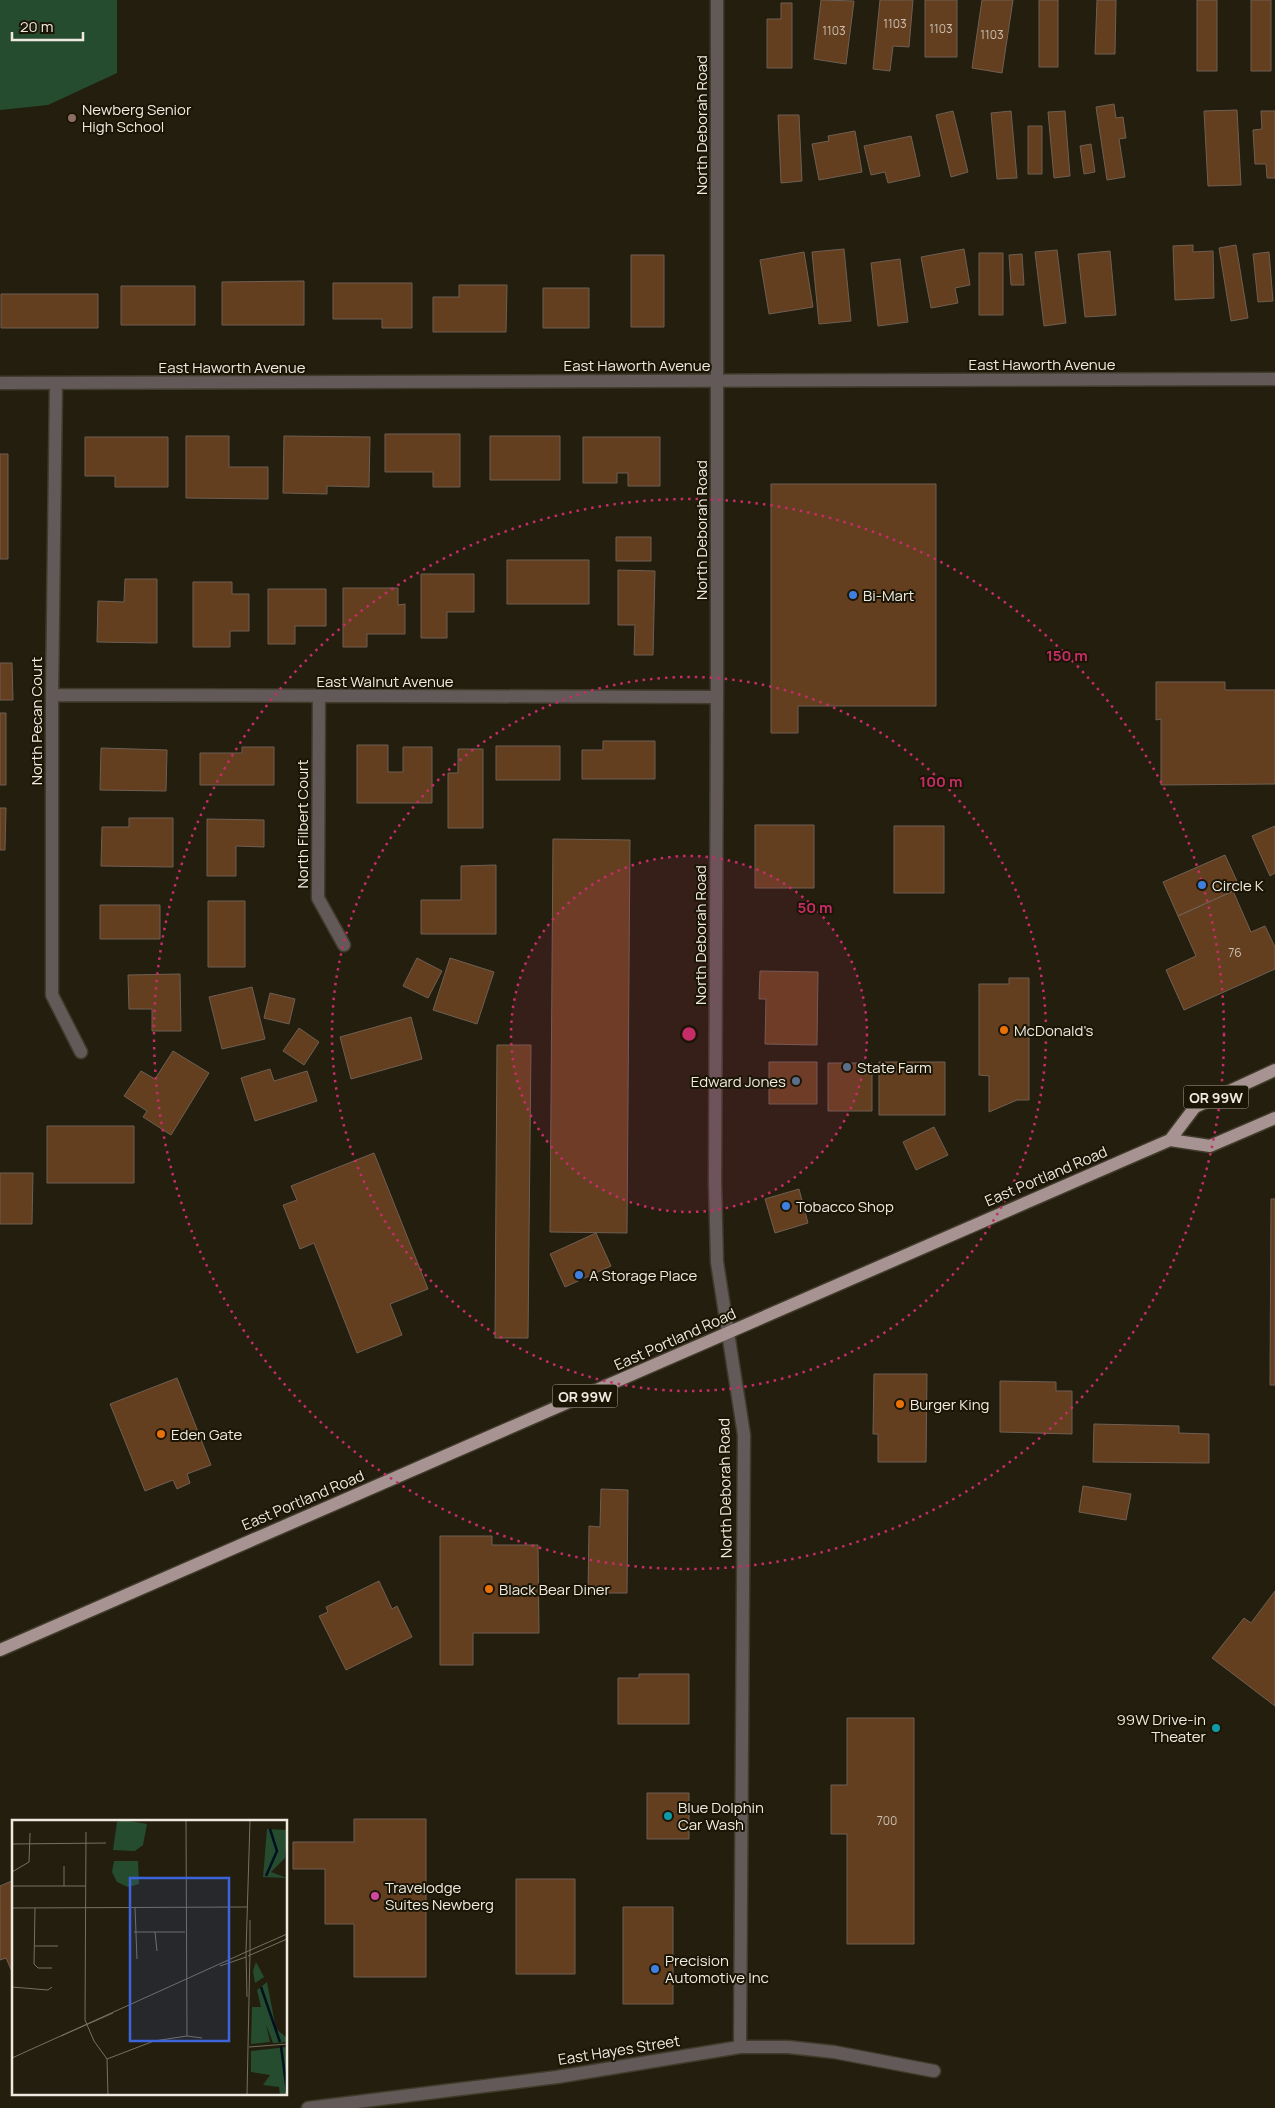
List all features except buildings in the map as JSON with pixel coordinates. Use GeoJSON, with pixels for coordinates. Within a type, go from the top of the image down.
{"type":"FeatureCollection","features":[{"type":"Feature","properties":{"kind":"main road","name":"East Portland Road"},"geometry":{"type":"LineString","coordinates":[[0,1650],[1170,1140],[1195,1107],[1275,1070]]}},
{"type":"Feature","properties":{"kind":"main road","name":"OR 99W"},"geometry":{"type":"LineString","coordinates":[[1170,1140],[1210,1146],[1275,1118]]}},
{"type":"Feature","properties":{"kind":"street","name":"North Deborah Road"},"geometry":{"type":"LineString","coordinates":[[717,0],[715,1183],[717,1262],[744,1435],[740,2047]]}},
{"type":"Feature","properties":{"kind":"street","name":"East Haworth Avenue"},"geometry":{"type":"LineString","coordinates":[[0,383],[1275,379]]}},
{"type":"Feature","properties":{"kind":"street","name":"North Pecan Court"},"geometry":{"type":"LineString","coordinates":[[56,384],[52,695],[52,995],[81,1052]]}},
{"type":"Feature","properties":{"kind":"street","name":"East Walnut Avenue"},"geometry":{"type":"LineString","coordinates":[[52,695],[717,697]]}},
{"type":"Feature","properties":{"kind":"street","name":"North Filbert Court"},"geometry":{"type":"LineString","coordinates":[[319,697],[318,898],[344,945]]}},
{"type":"Feature","properties":{"kind":"street","name":"East Hayes Street"},"geometry":{"type":"LineString","coordinates":[[308,2108],[557,2077],[740,2047],[788,2047],[834,2052],[934,2071]]}},
{"type":"Feature","properties":{"kind":"green space"},"geometry":{"type":"Polygon","coordinates":[[[0,0],[117,0],[117,73],[48,105],[0,110],[0,0]]]}},
{"type":"Feature","properties":{"kind":"place","name":"Newberg Senior High School"},"geometry":{"type":"Point","coordinates":[72,118]}},
{"type":"Feature","properties":{"kind":"place","name":"Bi-Mart"},"geometry":{"type":"Point","coordinates":[853,595]}},
{"type":"Feature","properties":{"kind":"place","name":"Circle K"},"geometry":{"type":"Point","coordinates":[1202,885]}},
{"type":"Feature","properties":{"kind":"place","name":"McDonald's"},"geometry":{"type":"Point","coordinates":[1004,1030]}},
{"type":"Feature","properties":{"kind":"place","name":"State Farm"},"geometry":{"type":"Point","coordinates":[847,1067]}},
{"type":"Feature","properties":{"kind":"place","name":"Edward Jones"},"geometry":{"type":"Point","coordinates":[796,1081]}},
{"type":"Feature","properties":{"kind":"place","name":"Tobacco Shop"},"geometry":{"type":"Point","coordinates":[786,1206]}},
{"type":"Feature","properties":{"kind":"place","name":"A Storage Place"},"geometry":{"type":"Point","coordinates":[579,1275]}},
{"type":"Feature","properties":{"kind":"place","name":"Burger King"},"geometry":{"type":"Point","coordinates":[900,1404]}},
{"type":"Feature","properties":{"kind":"place","name":"Eden Gate"},"geometry":{"type":"Point","coordinates":[161,1434]}},
{"type":"Feature","properties":{"kind":"place","name":"Black Bear Diner"},"geometry":{"type":"Point","coordinates":[489,1589]}},
{"type":"Feature","properties":{"kind":"place","name":"99W Drive-in Theater"},"geometry":{"type":"Point","coordinates":[1216,1728]}},
{"type":"Feature","properties":{"kind":"place","name":"Blue Dolphin Car Wash"},"geometry":{"type":"Point","coordinates":[668,1816]}},
{"type":"Feature","properties":{"kind":"place","name":"Travelodge Suites Newberg"},"geometry":{"type":"Point","coordinates":[375,1896]}},
{"type":"Feature","properties":{"kind":"place","name":"Precision Automotive Inc"},"geometry":{"type":"Point","coordinates":[655,1969]}}]}
